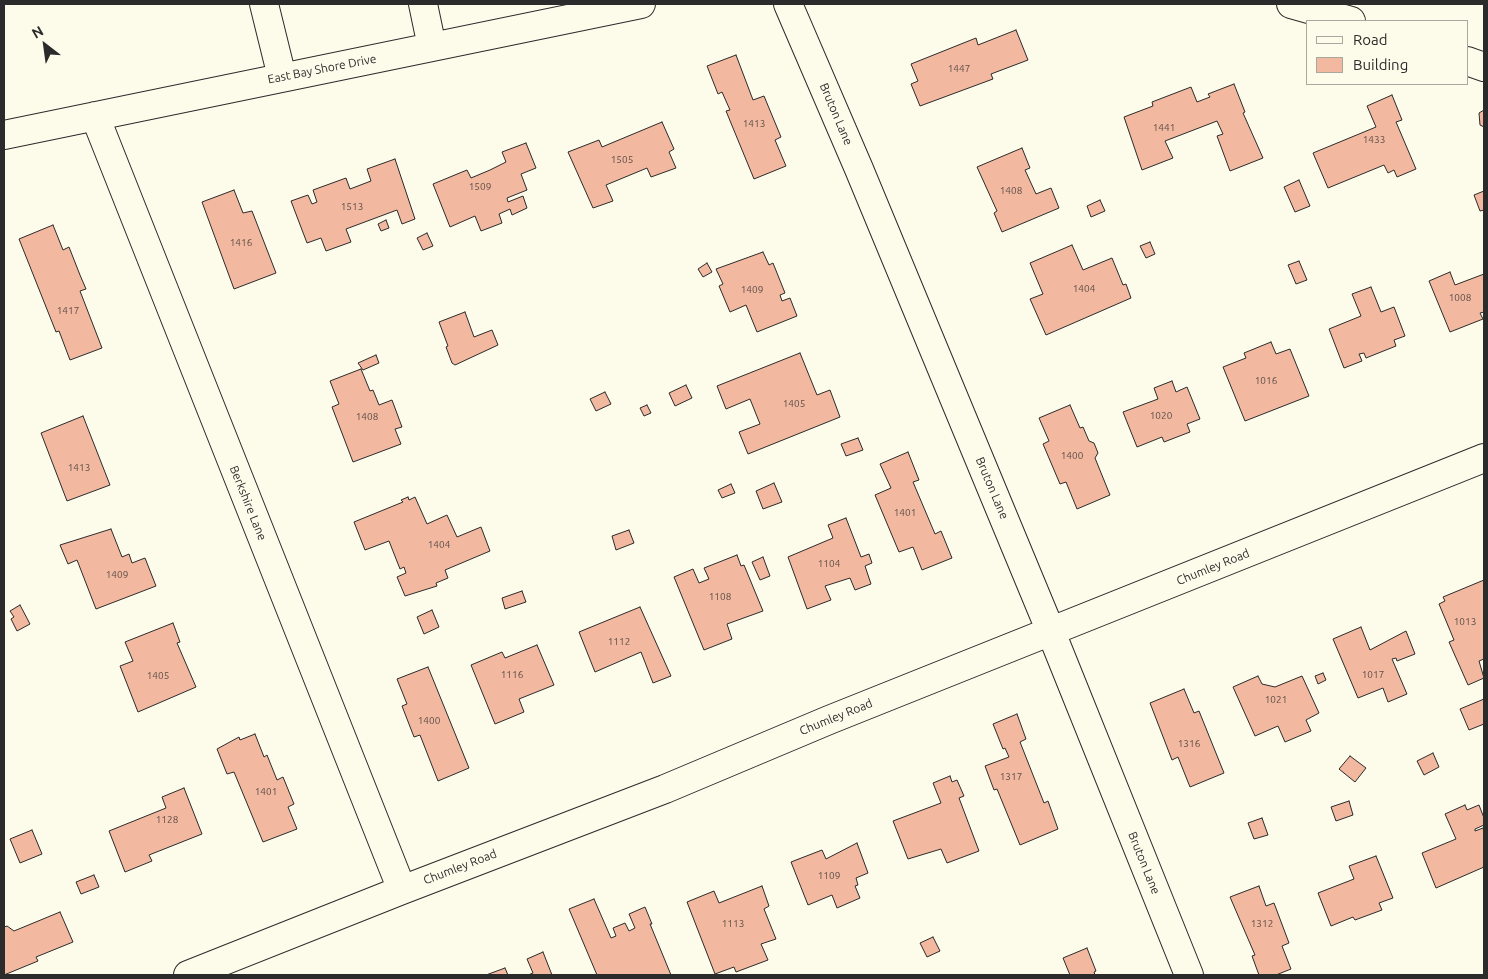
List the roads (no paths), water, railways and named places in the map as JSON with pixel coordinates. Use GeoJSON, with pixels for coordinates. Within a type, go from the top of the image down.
{"type":"FeatureCollection","features":[{"type":"Feature","properties":{"kind":"street"},"geometry":{"type":"LineString","coordinates":[[264,4],[282,77]]}},
{"type":"Feature","properties":{"kind":"street"},"geometry":{"type":"LineString","coordinates":[[423,4],[432,47]]}},
{"type":"Feature","properties":{"kind":"street","name":"East Bay Shore Drive"},"geometry":{"type":"LineString","coordinates":[[4,135],[432,47],[607,7],[641,4]]}},
{"type":"Feature","properties":{"kind":"street","name":"Bruton Lane"},"geometry":{"type":"LineString","coordinates":[[788,4],[867,187],[1051,632],[1189,975]]}},
{"type":"Feature","properties":{"kind":"street"},"geometry":{"type":"LineString","coordinates":[[1291,4],[1347,20]]}},
{"type":"Feature","properties":{"kind":"street"},"geometry":{"type":"LineString","coordinates":[[1468,61],[1484,67]]}},
{"type":"Feature","properties":{"kind":"street","name":"Berkshire Lane"},"geometry":{"type":"LineString","coordinates":[[95,116],[402,890]]}},
{"type":"Feature","properties":{"kind":"street","name":"Chumley Road"},"geometry":{"type":"LineString","coordinates":[[188,975],[665,789],[829,720],[1484,458]]}}]}
